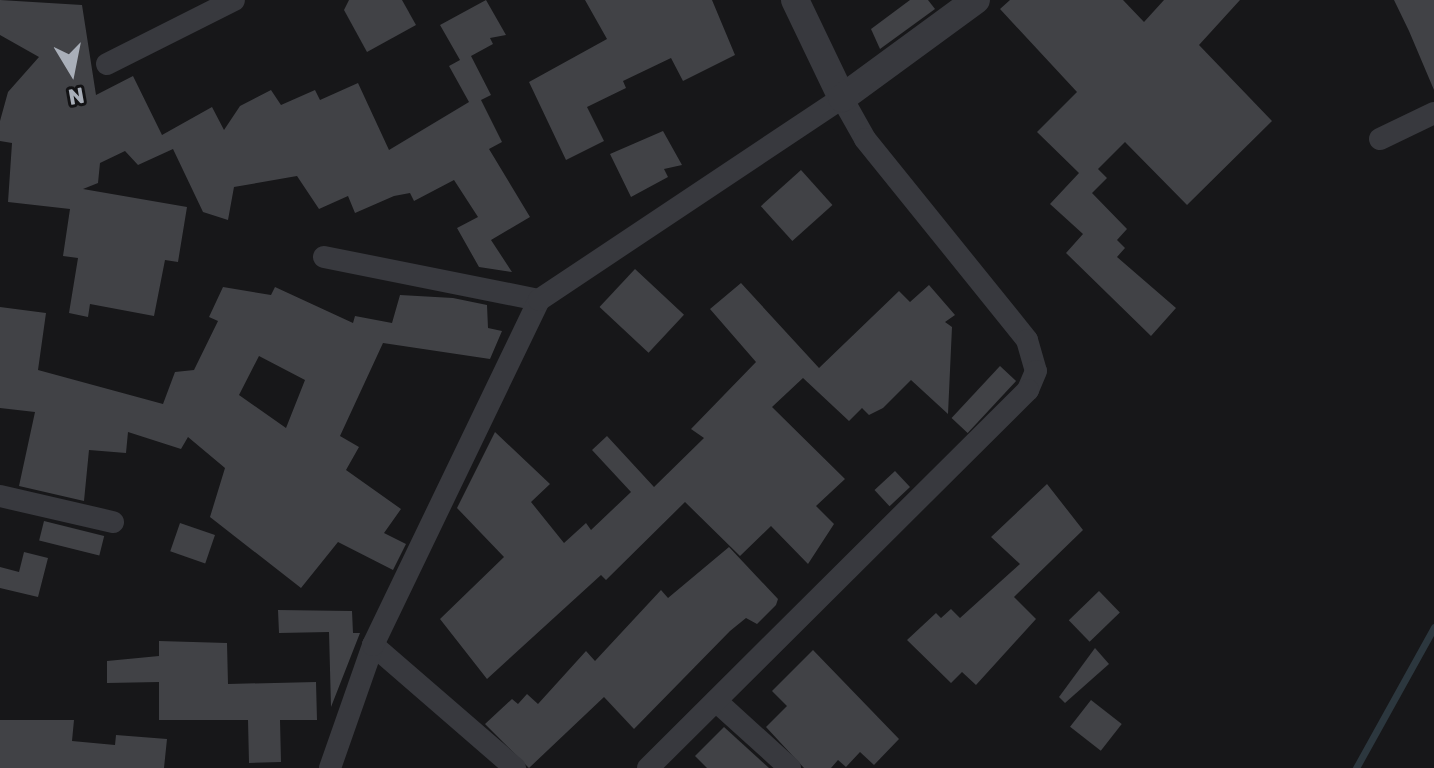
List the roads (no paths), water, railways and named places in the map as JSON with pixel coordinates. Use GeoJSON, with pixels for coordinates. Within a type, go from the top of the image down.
{"type":"FeatureCollection","features":[{"type":"Feature","properties":{"kind":"street"},"geometry":{"type":"LineString","coordinates":[[107,64],[234,0]]}},
{"type":"Feature","properties":{"kind":"street"},"geometry":{"type":"LineString","coordinates":[[648,768],[1028,390],[1036,371],[1027,340],[865,139],[795,0]]}},
{"type":"Feature","properties":{"kind":"street"},"geometry":{"type":"LineString","coordinates":[[330,768],[373,645],[539,300],[842,98],[976,0]]}},
{"type":"Feature","properties":{"kind":"street"},"geometry":{"type":"LineString","coordinates":[[1380,139],[1434,113]]}},
{"type":"Feature","properties":{"kind":"street"},"geometry":{"type":"LineString","coordinates":[[324,257],[539,300]]}},
{"type":"Feature","properties":{"kind":"street"},"geometry":{"type":"LineString","coordinates":[[0,496],[113,522]]}},
{"type":"Feature","properties":{"kind":"street"},"geometry":{"type":"LineString","coordinates":[[373,645],[515,768]]}},
{"type":"Feature","properties":{"kind":"street"},"geometry":{"type":"LineString","coordinates":[[716,701],[790,768]]}},
{"type":"Feature","properties":{"kind":"waterway"},"geometry":{"type":"LineString","coordinates":[[1356,768],[1434,627]]}}]}
